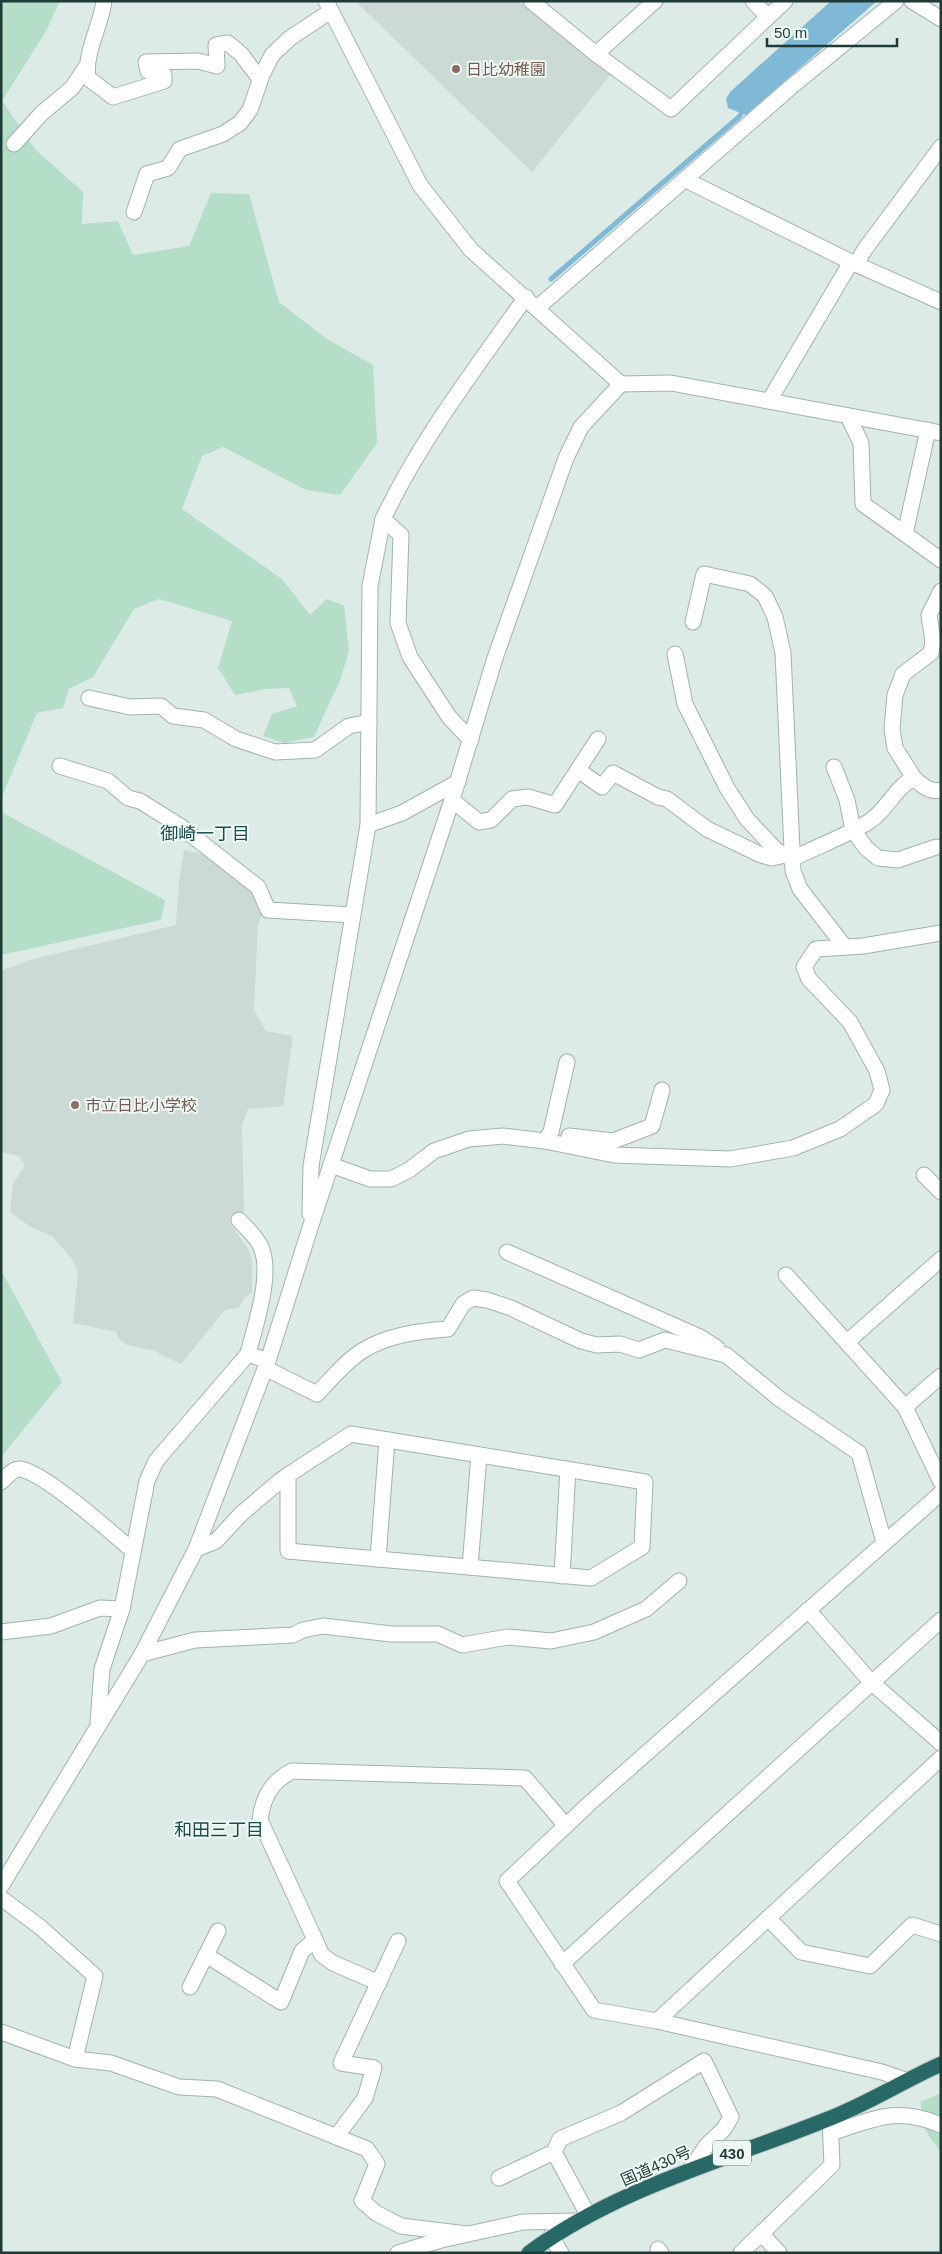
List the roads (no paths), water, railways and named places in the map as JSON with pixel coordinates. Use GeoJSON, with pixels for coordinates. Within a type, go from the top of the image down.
{"type":"FeatureCollection","features":[{"type":"Feature","properties":{"kind":"highway","name":"国道430号"},"geometry":{"type":"LineString","coordinates":[[529,2253],[552,2236],[583,2218],[692,2168],[830,2126],[905,2080],[941,2064]]}},
{"type":"Feature","properties":{"kind":"street"},"geometry":{"type":"LineString","coordinates":[[14,144],[42,113],[72,88],[86,67],[102,16],[104,1]]}},
{"type":"Feature","properties":{"kind":"street"},"geometry":{"type":"LineString","coordinates":[[531,1],[596,54],[671,109],[785,1]]}},
{"type":"Feature","properties":{"kind":"street"},"geometry":{"type":"LineString","coordinates":[[596,54],[655,1]]}},
{"type":"Feature","properties":{"kind":"street"},"geometry":{"type":"LineString","coordinates":[[753,1],[768,18]]}},
{"type":"Feature","properties":{"kind":"street"},"geometry":{"type":"LineString","coordinates":[[537,308],[791,87],[896,1]]}},
{"type":"Feature","properties":{"kind":"street"},"geometry":{"type":"LineString","coordinates":[[912,1],[941,19]]}},
{"type":"Feature","properties":{"kind":"street"},"geometry":{"type":"LineString","coordinates":[[134,212],[147,174],[168,168],[180,149],[223,134],[240,123],[250,110],[260,79],[272,55],[328,6],[420,185],[471,250],[526,297],[621,384],[671,383],[935,432],[905,534]]}},
{"type":"Feature","properties":{"kind":"street"},"geometry":{"type":"LineString","coordinates":[[86,67],[88,78],[113,97],[164,81],[164,75],[148,71],[146,62],[198,61],[218,66],[216,45],[228,43],[240,54],[260,79]]}},
{"type":"Feature","properties":{"kind":"street"},"geometry":{"type":"LineString","coordinates":[[769,401],[854,263],[941,147]]}},
{"type":"Feature","properties":{"kind":"street"},"geometry":{"type":"LineString","coordinates":[[686,180],[854,263],[941,302]]}},
{"type":"Feature","properties":{"kind":"street"},"geometry":{"type":"LineString","coordinates":[[310,1228],[311,1166],[368,825],[370,586],[377,539],[383,519],[400,484],[430,432],[526,297]]}},
{"type":"Feature","properties":{"kind":"street"},"geometry":{"type":"LineString","coordinates":[[1,1886],[142,1654],[196,1549],[266,1365],[458,782],[495,658],[566,458],[581,427],[621,384]]}},
{"type":"Feature","properties":{"kind":"street"},"geometry":{"type":"LineString","coordinates":[[848,416],[861,443],[864,504],[941,560]]}},
{"type":"Feature","properties":{"kind":"street"},"geometry":{"type":"LineString","coordinates":[[383,519],[401,535],[398,623],[410,657],[449,717],[471,740]]}},
{"type":"Feature","properties":{"kind":"street"},"geometry":{"type":"LineString","coordinates":[[693,622],[704,574],[750,584],[765,596],[775,616],[783,653],[789,857],[800,889],[845,947]]}},
{"type":"Feature","properties":{"kind":"street"},"geometry":{"type":"LineString","coordinates":[[941,591],[929,615],[933,641],[931,653],[903,674],[895,694],[892,729],[895,748],[914,778],[924,787],[937,792],[941,790]]}},
{"type":"Feature","properties":{"kind":"street"},"geometry":{"type":"LineString","coordinates":[[675,654],[685,704],[727,788],[746,819],[776,850],[789,857]]}},
{"type":"Feature","properties":{"kind":"street"},"geometry":{"type":"LineString","coordinates":[[89,698],[130,706],[161,706],[173,716],[204,720],[236,739],[275,752],[316,750],[349,726],[369,722]]}},
{"type":"Feature","properties":{"kind":"street"},"geometry":{"type":"LineString","coordinates":[[452,800],[479,822],[491,820],[512,799],[528,797],[555,805],[598,739]]}},
{"type":"Feature","properties":{"kind":"street"},"geometry":{"type":"LineString","coordinates":[[60,766],[108,781],[128,798],[140,801],[180,826],[258,887],[268,910],[352,916]]}},
{"type":"Feature","properties":{"kind":"street"},"geometry":{"type":"LineString","coordinates":[[834,767],[847,800],[852,830],[866,848],[878,858],[898,860],[936,847]]}},
{"type":"Feature","properties":{"kind":"street"},"geometry":{"type":"LineString","coordinates":[[578,770],[602,787],[613,773],[658,797],[666,799],[707,829],[772,858],[789,857],[871,820],[883,810],[891,796],[905,783],[914,778]]}},
{"type":"Feature","properties":{"kind":"street"},"geometry":{"type":"LineString","coordinates":[[368,825],[402,813],[458,782]]}},
{"type":"Feature","properties":{"kind":"street"},"geometry":{"type":"LineString","coordinates":[[548,1137],[614,1155],[730,1159],[793,1148],[840,1129],[876,1104],[882,1090],[877,1071],[850,1022],[809,979],[804,967],[816,948],[863,946],[941,933]]}},
{"type":"Feature","properties":{"kind":"street"},"geometry":{"type":"LineString","coordinates":[[548,1137],[567,1062]]}},
{"type":"Feature","properties":{"kind":"street"},"geometry":{"type":"LineString","coordinates":[[331,1165],[370,1179],[391,1179],[409,1170],[434,1151],[469,1139],[503,1136],[613,1141],[652,1126],[662,1090]]}},
{"type":"Feature","properties":{"kind":"street"},"geometry":{"type":"LineString","coordinates":[[924,1175],[941,1192]]}},
{"type":"Feature","properties":{"kind":"street"},"geometry":{"type":"LineString","coordinates":[[98,1726],[102,1669],[122,1609],[146,1481],[156,1461],[248,1354],[264,1284],[265,1262],[261,1245],[239,1220]]}},
{"type":"Feature","properties":{"kind":"street"},"geometry":{"type":"LineString","coordinates":[[507,1252],[700,1337],[726,1355],[781,1400],[859,1453],[884,1542]]}},
{"type":"Feature","properties":{"kind":"street"},"geometry":{"type":"LineString","coordinates":[[847,1342],[941,1259]]}},
{"type":"Feature","properties":{"kind":"street"},"geometry":{"type":"LineString","coordinates":[[786,1275],[906,1407],[941,1482]]}},
{"type":"Feature","properties":{"kind":"street"},"geometry":{"type":"LineString","coordinates":[[248,1354],[317,1394],[361,1351],[374,1344],[416,1331],[448,1329],[463,1304],[473,1298],[487,1300],[510,1308],[581,1341],[597,1345],[620,1344],[639,1350],[666,1340],[726,1355]]}},
{"type":"Feature","properties":{"kind":"street"},"geometry":{"type":"LineString","coordinates":[[906,1407],[941,1376]]}},
{"type":"Feature","properties":{"kind":"street"},"geometry":{"type":"LineString","coordinates":[[196,1549],[216,1541],[241,1514],[288,1475],[351,1434],[645,1482],[642,1547],[591,1578],[288,1551],[288,1475]]}},
{"type":"Feature","properties":{"kind":"street"},"geometry":{"type":"LineString","coordinates":[[378,1559],[387,1440]]}},
{"type":"Feature","properties":{"kind":"street"},"geometry":{"type":"LineString","coordinates":[[470,1567],[479,1455]]}},
{"type":"Feature","properties":{"kind":"street"},"geometry":{"type":"LineString","coordinates":[[1,1482],[15,1470],[21,1469],[39,1478],[76,1503],[133,1550]]}},
{"type":"Feature","properties":{"kind":"street"},"geometry":{"type":"LineString","coordinates":[[562,1576],[568,1469]]}},
{"type":"Feature","properties":{"kind":"street"},"geometry":{"type":"LineString","coordinates":[[905,2080],[882,2072],[657,2021],[594,2010],[507,1881],[566,1826],[941,1493]]}},
{"type":"Feature","properties":{"kind":"street"},"geometry":{"type":"LineString","coordinates":[[142,1654],[195,1640],[293,1635],[303,1630],[323,1626],[391,1634],[438,1634],[462,1645],[508,1637],[551,1641],[594,1632],[646,1609],[679,1581]]}},
{"type":"Feature","properties":{"kind":"street"},"geometry":{"type":"LineString","coordinates":[[1,1632],[52,1626],[100,1608],[122,1609]]}},
{"type":"Feature","properties":{"kind":"street"},"geometry":{"type":"LineString","coordinates":[[808,1610],[871,1682],[941,1742]]}},
{"type":"Feature","properties":{"kind":"street"},"geometry":{"type":"LineString","coordinates":[[562,1964],[941,1620]]}},
{"type":"Feature","properties":{"kind":"street"},"geometry":{"type":"LineString","coordinates":[[657,2021],[941,1758]]}},
{"type":"Feature","properties":{"kind":"street"},"geometry":{"type":"LineString","coordinates":[[379,1983],[332,1963],[322,1955],[260,1820],[262,1804],[268,1791],[278,1778],[292,1771],[525,1778],[566,1826]]}},
{"type":"Feature","properties":{"kind":"street"},"geometry":{"type":"LineString","coordinates":[[1,1898],[40,1927],[95,1976],[75,2059]]}},
{"type":"Feature","properties":{"kind":"street"},"geometry":{"type":"LineString","coordinates":[[768,1918],[801,1952],[870,1966],[912,1925],[941,1934]]}},
{"type":"Feature","properties":{"kind":"street"},"geometry":{"type":"LineString","coordinates":[[190,1987],[218,1931]]}},
{"type":"Feature","properties":{"kind":"street"},"geometry":{"type":"LineString","coordinates":[[206,1955],[281,2002],[302,1951],[315,1940]]}},
{"type":"Feature","properties":{"kind":"street"},"geometry":{"type":"LineString","coordinates":[[336,2137],[366,2098],[374,2068],[341,2064],[398,1941]]}},
{"type":"Feature","properties":{"kind":"street"},"geometry":{"type":"LineString","coordinates":[[1,2032],[75,2059],[111,2063],[179,2086],[217,2089],[367,2149],[377,2164],[362,2201],[376,2213],[400,2226],[467,2234]]}},
{"type":"Feature","properties":{"kind":"street"},"geometry":{"type":"LineString","coordinates":[[499,2178],[554,2152],[560,2139],[621,2113],[704,2061],[731,2118],[724,2129],[707,2145],[692,2168]]}},
{"type":"Feature","properties":{"kind":"street"},"geometry":{"type":"LineString","coordinates":[[741,2253],[832,2165],[830,2126],[888,2115],[921,2117],[941,2125]]}},
{"type":"Feature","properties":{"kind":"street"},"geometry":{"type":"LineString","coordinates":[[398,2253],[467,2234],[523,2222],[583,2218],[554,2152]]}},
{"type":"Feature","properties":{"kind":"street"},"geometry":{"type":"LineString","coordinates":[[761,2234],[779,2253]]}},
{"type":"Feature","properties":{"kind":"street"},"geometry":{"type":"LineString","coordinates":[[552,2236],[561,2253]]}},
{"type":"Feature","properties":{"kind":"water"},"geometry":{"type":"Polygon","coordinates":[[[831,1],[877,1],[746,115],[728,108],[726,99],[730,92],[831,1]]]}},
{"type":"Feature","properties":{"kind":"waterway"},"geometry":{"type":"LineString","coordinates":[[551,279],[740,116],[744,107]]}},
{"type":"Feature","properties":{"kind":"place","name":"日比幼稚園"},"geometry":{"type":"Point","coordinates":[456,69]}},
{"type":"Feature","properties":{"kind":"place","name":"市立日比小学校"},"geometry":{"type":"Point","coordinates":[75,1105]}},
{"type":"Feature","properties":{"kind":"district","name":"御崎一丁目"},"geometry":{"type":"Point","coordinates":[205,834]}},
{"type":"Feature","properties":{"kind":"district","name":"和田三丁目"},"geometry":{"type":"Point","coordinates":[219,1830]}}]}
